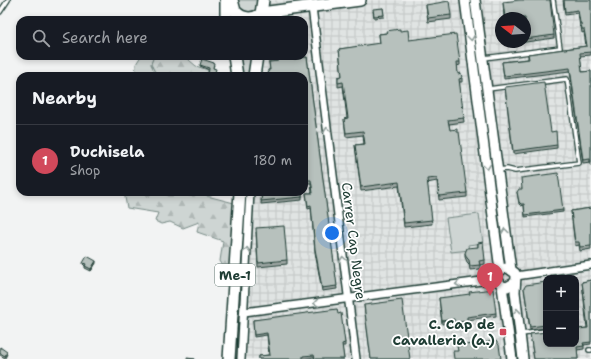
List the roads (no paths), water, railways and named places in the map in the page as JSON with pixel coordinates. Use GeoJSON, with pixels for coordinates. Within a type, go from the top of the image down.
{"type":"FeatureCollection","features":[{"type":"Feature","properties":{"kind":"main road"},"geometry":{"type":"LineString","coordinates":[[230,0],[235,11],[241,16]]}},
{"type":"Feature","properties":{"kind":"main road"},"geometry":{"type":"LineString","coordinates":[[227,16],[230,0]]}},
{"type":"Feature","properties":{"kind":"main road"},"geometry":{"type":"LineString","coordinates":[[230,0],[231,16]]}},
{"type":"Feature","properties":{"kind":"main road"},"geometry":{"type":"LineString","coordinates":[[263,0],[261,15],[360,0]]}},
{"type":"Feature","properties":{"kind":"main road"},"geometry":{"type":"LineString","coordinates":[[233,60],[236,72]]}},
{"type":"Feature","properties":{"kind":"main road"},"geometry":{"type":"LineString","coordinates":[[255,72],[257,60]]}},
{"type":"Feature","properties":{"kind":"main road","name":"Me-1"},"geometry":{"type":"LineString","coordinates":[[229,359],[240,196]]}},
{"type":"Feature","properties":{"kind":"street"},"geometry":{"type":"LineString","coordinates":[[465,0],[500,278],[512,359]]}},
{"type":"Feature","properties":{"kind":"street"},"geometry":{"type":"LineString","coordinates":[[475,0],[497,170],[514,276],[523,359]]}},
{"type":"Feature","properties":{"kind":"street","name":"Carrer Cap Negre"},"geometry":{"type":"LineString","coordinates":[[312,7],[356,359]]}},
{"type":"Feature","properties":{"kind":"street"},"geometry":{"type":"LineString","coordinates":[[258,60],[259,72]]}},
{"type":"Feature","properties":{"kind":"street"},"geometry":{"type":"LineString","coordinates":[[241,359],[250,196]]}},
{"type":"Feature","properties":{"kind":"street"},"geometry":{"type":"LineString","coordinates":[[500,278],[505,268],[514,276],[591,266]]}},
{"type":"Feature","properties":{"kind":"street"},"geometry":{"type":"LineString","coordinates":[[500,278],[507,287],[514,276]]}},
{"type":"Feature","properties":{"kind":"street"},"geometry":{"type":"LineString","coordinates":[[244,312],[500,278]]}},
{"type":"Feature","properties":{"kind":"lane"},"geometry":{"type":"LineString","coordinates":[[0,12],[8,0]]}},
{"type":"Feature","properties":{"kind":"lane"},"geometry":{"type":"LineString","coordinates":[[483,58],[560,48],[553,0]]}},
{"type":"Feature","properties":{"kind":"lane"},"geometry":{"type":"LineString","coordinates":[[487,89],[567,79],[579,163],[515,171],[508,169],[497,170]]}},
{"type":"Feature","properties":{"kind":"lane"},"geometry":{"type":"LineString","coordinates":[[520,334],[543,331]]}},
{"type":"Feature","properties":{"kind":"place","name":"Duchisela"},"geometry":{"type":"Point","coordinates":[490,296]}},
{"type":"Feature","properties":{"kind":"place","name":"C. Cap de Cavalleria (a.)"},"geometry":{"type":"Point","coordinates":[503,332]}}]}
